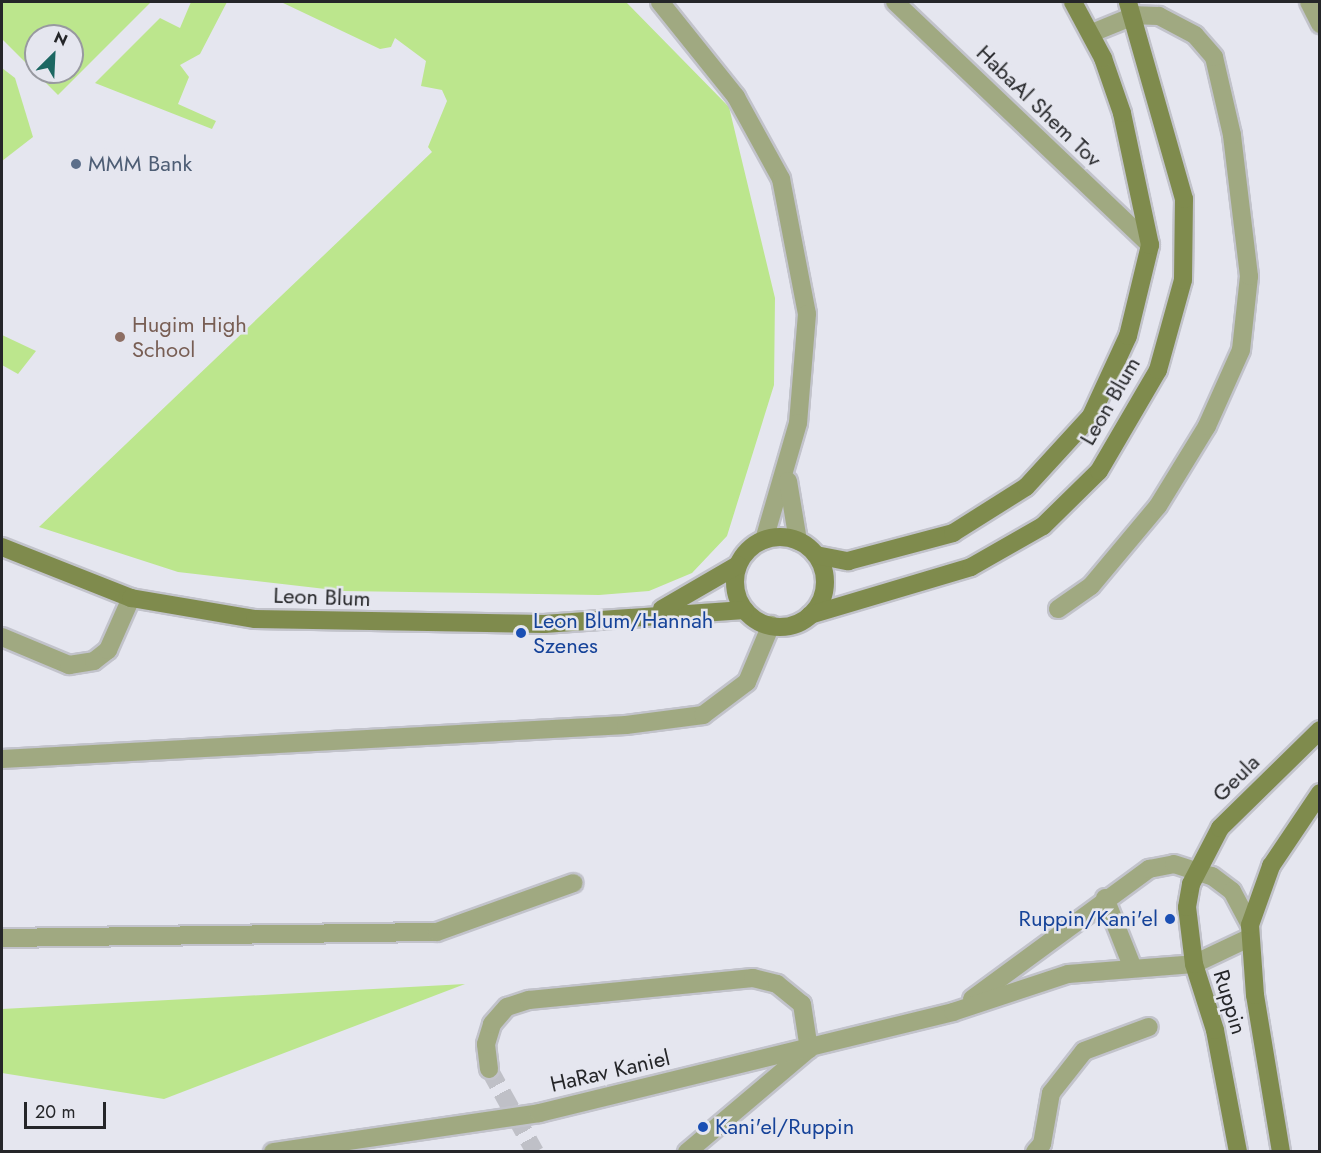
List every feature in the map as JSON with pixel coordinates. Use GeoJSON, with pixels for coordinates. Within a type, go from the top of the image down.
{"type":"FeatureCollection","features":[{"type":"Feature","properties":{"kind":"street"},"geometry":{"type":"LineString","coordinates":[[660,2],[736,98],[781,179],[807,314],[800,405],[788,470],[764,540],[738,565],[736,589],[746,610],[771,625],[792,625],[810,615],[824,586],[816,555],[798,541],[764,540]]}},
{"type":"Feature","properties":{"kind":"street","name":"HabaAl Shem Tov"},"geometry":{"type":"LineString","coordinates":[[895,2],[1150,245]]}},
{"type":"Feature","properties":{"kind":"street","name":"Leon Blum"},"geometry":{"type":"LineString","coordinates":[[816,555],[848,561],[897,552],[953,533],[1026,487],[1091,416],[1128,336],[1150,245],[1122,113],[1092,33],[1073,2]]}},
{"type":"Feature","properties":{"kind":"street"},"geometry":{"type":"LineString","coordinates":[[1309,2],[1320,24]]}},
{"type":"Feature","properties":{"kind":"street"},"geometry":{"type":"LineString","coordinates":[[1058,609],[1091,586],[1158,506],[1207,426],[1241,350],[1249,276],[1232,135],[1214,57],[1177,22],[1132,8],[1092,33]]}},
{"type":"Feature","properties":{"kind":"street","name":"Leon Blum"},"geometry":{"type":"LineString","coordinates":[[810,615],[970,567],[1043,526],[1098,471],[1158,370],[1182,280],[1184,200],[1132,8]]}},
{"type":"Feature","properties":{"kind":"street"},"geometry":{"type":"LineString","coordinates":[[788,470],[798,541]]}},
{"type":"Feature","properties":{"kind":"street","name":"Leon Blum"},"geometry":{"type":"LineString","coordinates":[[2,547],[131,598],[255,619],[391,624],[544,624],[652,613],[746,610]]}},
{"type":"Feature","properties":{"kind":"street","name":"Leon Blum"},"geometry":{"type":"LineString","coordinates":[[652,613],[738,565]]}},
{"type":"Feature","properties":{"kind":"street"},"geometry":{"type":"LineString","coordinates":[[2,637],[69,664],[94,661],[108,650],[131,598]]}},
{"type":"Feature","properties":{"kind":"street"},"geometry":{"type":"LineString","coordinates":[[2,759],[626,725],[703,715],[747,682],[771,625]]}},
{"type":"Feature","properties":{"kind":"street","name":"Geula"},"geometry":{"type":"LineString","coordinates":[[1196,867],[1220,828],[1320,730]]}},
{"type":"Feature","properties":{"kind":"street"},"geometry":{"type":"LineString","coordinates":[[1250,931],[1271,866],[1320,793]]}},
{"type":"Feature","properties":{"kind":"street"},"geometry":{"type":"LineString","coordinates":[[1196,867],[1232,891],[1250,931]]}},
{"type":"Feature","properties":{"kind":"street","name":"HaRav Kaniel"},"geometry":{"type":"LineString","coordinates":[[953,1012],[1105,898],[1149,869],[1196,867]]}},
{"type":"Feature","properties":{"kind":"street","name":"Ruppin"},"geometry":{"type":"LineString","coordinates":[[1196,867],[1187,907],[1194,964],[1215,1030],[1238,1152]]}},
{"type":"Feature","properties":{"kind":"street"},"geometry":{"type":"LineString","coordinates":[[2,938],[437,932],[574,883]]}},
{"type":"Feature","properties":{"kind":"street"},"geometry":{"type":"LineString","coordinates":[[1105,898],[1132,966]]}},
{"type":"Feature","properties":{"kind":"street","name":"HaRav Kaniel"},"geometry":{"type":"LineString","coordinates":[[273,1152],[539,1113],[809,1049],[953,1012],[1068,974],[1132,966],[1194,964],[1250,931]]}},
{"type":"Feature","properties":{"kind":"street","name":"Ruppin"},"geometry":{"type":"LineString","coordinates":[[1250,931],[1258,1021],[1281,1152]]}},
{"type":"Feature","properties":{"kind":"street"},"geometry":{"type":"LineString","coordinates":[[489,1068],[486,1044],[492,1024],[507,1007],[529,1000],[753,978],[777,984],[802,1004],[809,1049],[687,1152]]}},
{"type":"Feature","properties":{"kind":"street"},"geometry":{"type":"LineString","coordinates":[[1035,1152],[1042,1144],[1051,1093],[1084,1051],[1149,1028]]}},
{"type":"Feature","properties":{"kind":"green space"},"geometry":{"type":"Polygon","coordinates":[[[2,2],[151,2],[84,69],[84,24],[24,24],[24,61],[2,39],[2,2]]]}},
{"type":"Feature","properties":{"kind":"green space"},"geometry":{"type":"Polygon","coordinates":[[[191,2],[227,2],[200,54],[180,65],[189,77],[178,104],[216,121],[212,129],[95,83],[160,18],[180,28],[191,2]]]}},
{"type":"Feature","properties":{"kind":"green space"},"geometry":{"type":"Polygon","coordinates":[[[281,2],[626,2],[729,107],[775,298],[774,385],[727,536],[692,573],[649,591],[599,595],[343,591],[178,572],[39,527],[432,152],[428,147],[447,101],[442,90],[421,86],[426,61],[395,38],[391,47],[380,49],[281,2]]]}},
{"type":"Feature","properties":{"kind":"green space"},"geometry":{"type":"Polygon","coordinates":[[[2,68],[15,78],[33,137],[2,161],[2,68]]]}},
{"type":"Feature","properties":{"kind":"green space"},"geometry":{"type":"Polygon","coordinates":[[[47,84],[69,84],[58,95],[47,84]]]}},
{"type":"Feature","properties":{"kind":"green space"},"geometry":{"type":"Polygon","coordinates":[[[2,335],[36,351],[18,374],[2,365],[2,335]]]}},
{"type":"Feature","properties":{"kind":"green space"},"geometry":{"type":"Polygon","coordinates":[[[465,984],[164,1099],[2,1073],[2,1009],[465,984]]]}},
{"type":"Feature","properties":{"kind":"tunnel"},"geometry":{"type":"LineString","coordinates":[[489,1069],[535,1152]]}},
{"type":"Feature","properties":{"kind":"place","name":"MMM Bank"},"geometry":{"type":"Point","coordinates":[76,164]}},
{"type":"Feature","properties":{"kind":"place","name":"Hugim High School"},"geometry":{"type":"Point","coordinates":[120,337]}},
{"type":"Feature","properties":{"kind":"place","name":"Leon Blum/Hannah Szenes"},"geometry":{"type":"Point","coordinates":[521,633]}},
{"type":"Feature","properties":{"kind":"place","name":"Ruppin/Kani'el"},"geometry":{"type":"Point","coordinates":[1170,919]}},
{"type":"Feature","properties":{"kind":"place","name":"Kani'el/Ruppin"},"geometry":{"type":"Point","coordinates":[703,1127]}}]}
